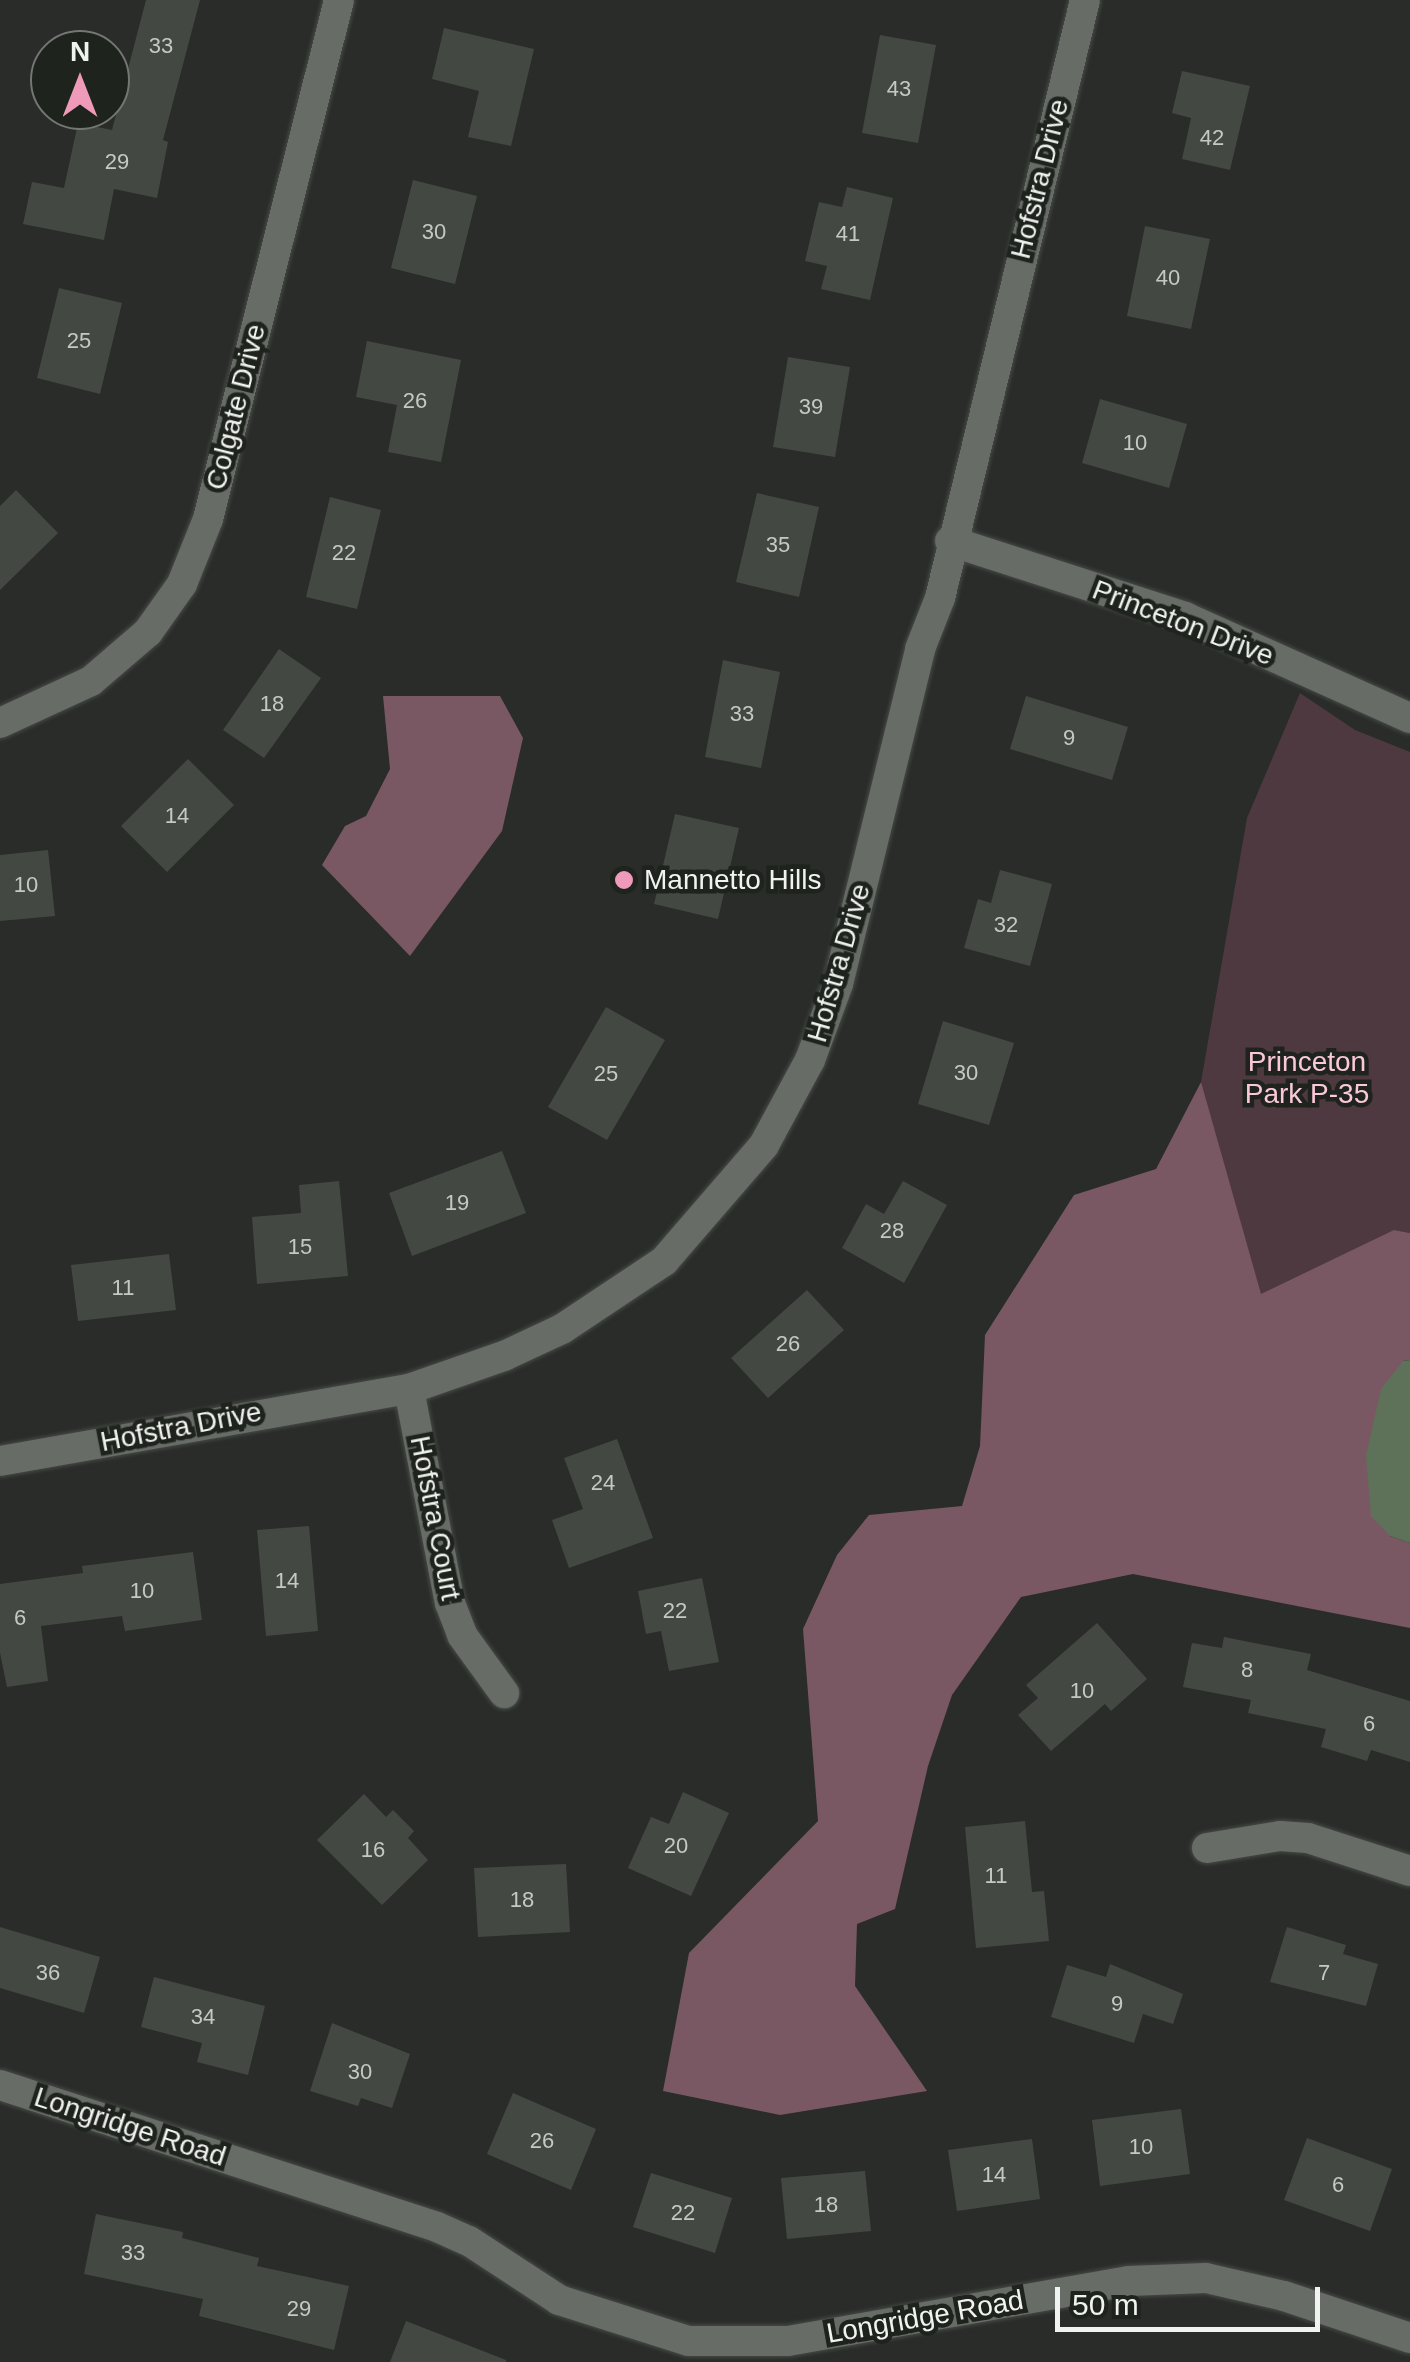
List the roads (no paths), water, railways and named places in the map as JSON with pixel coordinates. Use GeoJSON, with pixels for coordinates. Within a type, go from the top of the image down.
{"type":"FeatureCollection","features":[{"type":"Feature","properties":{"kind":"street","name":"Colgate Drive"},"geometry":{"type":"LineString","coordinates":[[0,724],[91,681],[148,632],[182,584],[208,519],[339,0]]}},
{"type":"Feature","properties":{"kind":"street","name":"Hofstra Drive"},"geometry":{"type":"LineString","coordinates":[[0,1461],[409,1389],[504,1356],[612,1299],[664,1261],[764,1145],[810,1060],[838,984],[920,649],[940,598],[950,542],[1085,0]]}},
{"type":"Feature","properties":{"kind":"street","name":"Princeton Drive"},"geometry":{"type":"LineString","coordinates":[[950,542],[1184,617],[1410,718]]}},
{"type":"Feature","properties":{"kind":"street","name":"Hofstra Court"},"geometry":{"type":"LineString","coordinates":[[409,1389],[450,1603],[462,1635],[504,1693]]}},
{"type":"Feature","properties":{"kind":"street"},"geometry":{"type":"LineString","coordinates":[[1207,1848],[1280,1836],[1308,1838],[1410,1872]]}},
{"type":"Feature","properties":{"kind":"street","name":"Longridge Road"},"geometry":{"type":"LineString","coordinates":[[0,2086],[437,2226],[470,2241],[560,2300],[688,2341],[788,2342],[1129,2281],[1206,2278],[1284,2296],[1410,2338]]}},
{"type":"Feature","properties":{"kind":"place","name":"Mannetto Hills"},"geometry":{"type":"Point","coordinates":[624,880]}},
{"type":"Feature","properties":{"kind":"park label","name":"Princeton Park P-35"},"geometry":{"type":"Point","coordinates":[1307,1078]}}]}
